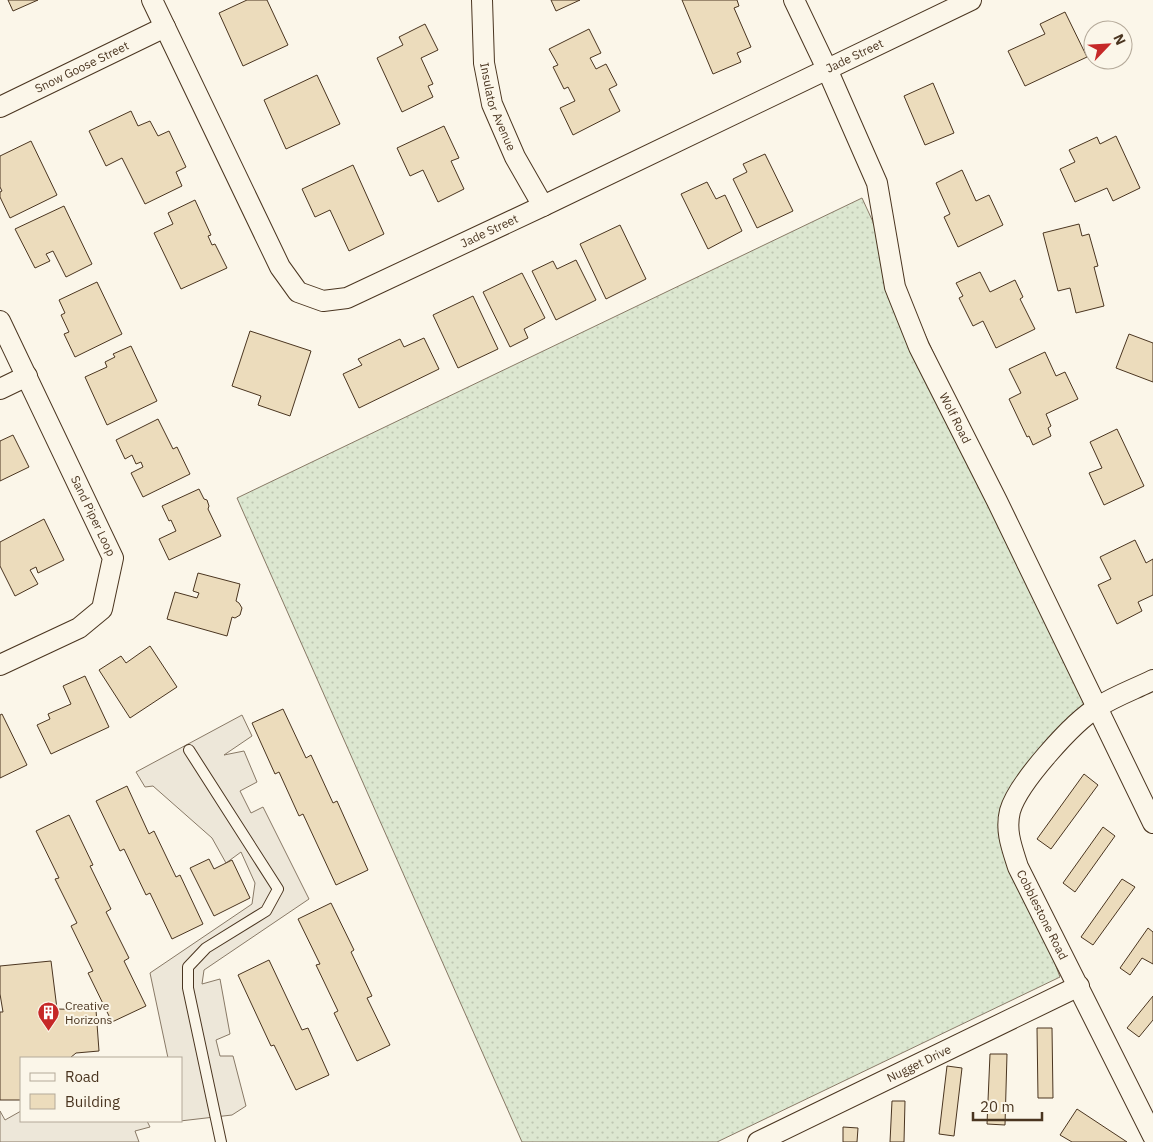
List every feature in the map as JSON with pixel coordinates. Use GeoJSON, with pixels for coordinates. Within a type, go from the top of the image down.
{"type":"FeatureCollection","features":[{"type":"Feature","properties":{"kind":"street","name":"Jade Street"},"geometry":{"type":"LineString","coordinates":[[152,0],[280,267],[298,292],[323,301],[347,298],[971,0]]}},
{"type":"Feature","properties":{"kind":"street","name":"Insulator Avenue"},"geometry":{"type":"LineString","coordinates":[[482,0],[484,63],[492,104],[515,157],[543,206]]}},
{"type":"Feature","properties":{"kind":"street","name":"Wolf Road"},"geometry":{"type":"LineString","coordinates":[[794,0],[827,69],[877,184],[895,287],[919,347],[997,501],[1153,823]]}},
{"type":"Feature","properties":{"kind":"street","name":"Snow Goose Street"},"geometry":{"type":"LineString","coordinates":[[0,107],[165,27]]}},
{"type":"Feature","properties":{"kind":"street","name":"Sand Piper Loop"},"geometry":{"type":"LineString","coordinates":[[0,321],[113,558],[102,609],[79,628],[0,665]]}},
{"type":"Feature","properties":{"kind":"street"},"geometry":{"type":"LineString","coordinates":[[0,389],[27,376]]}},
{"type":"Feature","properties":{"kind":"street","name":"Cobblestone Road"},"geometry":{"type":"LineString","coordinates":[[1153,680],[1097,707],[1069,732],[1025,781],[1010,811],[1008,838],[1018,867],[1153,1136]]}},
{"type":"Feature","properties":{"kind":"street","name":"Nugget Drive"},"geometry":{"type":"LineString","coordinates":[[758,1142],[1079,986]]}},
{"type":"Feature","properties":{"kind":"lane"},"geometry":{"type":"LineString","coordinates":[[189,750],[278,889],[266,911],[206,948],[188,967],[188,988],[221,1142]]}},
{"type":"Feature","properties":{"kind":"green space"},"geometry":{"type":"Polygon","coordinates":[[[862,198],[1097,707],[1025,781],[1008,838],[1060,977],[717,1142],[522,1142],[237,498],[862,198]]]}},
{"type":"Feature","properties":{"kind":"shaded area"},"geometry":{"type":"Polygon","coordinates":[[[242,715],[252,736],[224,755],[244,751],[257,782],[240,791],[251,813],[263,807],[309,899],[204,970],[202,984],[220,979],[230,1034],[216,1040],[220,1056],[233,1056],[246,1106],[232,1115],[182,1121],[182,1057],[168,1057],[150,973],[252,904],[255,883],[241,852],[226,863],[212,838],[153,786],[145,787],[136,772],[242,715]]]}},
{"type":"Feature","properties":{"kind":"shaded area"},"geometry":{"type":"Polygon","coordinates":[[[0,1111],[5,1120],[20,1112],[20,1122],[148,1122],[150,1127],[135,1131],[139,1142],[0,1142],[0,1111]]]}},
{"type":"Feature","properties":{"kind":"building"},"geometry":{"type":"Polygon","coordinates":[[[8,0],[38,0],[13,11],[8,0]]]}},
{"type":"Feature","properties":{"kind":"building"},"geometry":{"type":"Polygon","coordinates":[[[247,0],[267,0],[288,45],[243,66],[219,13],[247,0]]]}},
{"type":"Feature","properties":{"kind":"building"},"geometry":{"type":"Polygon","coordinates":[[[551,0],[580,0],[556,11],[551,0]]]}},
{"type":"Feature","properties":{"kind":"building"},"geometry":{"type":"Polygon","coordinates":[[[682,0],[737,0],[739,6],[734,8],[751,47],[737,53],[741,62],[713,74],[682,0]]]}},
{"type":"Feature","properties":{"kind":"building"},"geometry":{"type":"Polygon","coordinates":[[[1065,12],[1083,49],[1083,59],[1025,86],[1008,51],[1045,34],[1040,24],[1065,12]]]}},
{"type":"Feature","properties":{"kind":"building"},"geometry":{"type":"Polygon","coordinates":[[[425,24],[438,50],[421,58],[433,84],[428,86],[433,97],[402,112],[377,58],[403,45],[399,37],[425,24]]]}},
{"type":"Feature","properties":{"kind":"building"},"geometry":{"type":"Polygon","coordinates":[[[589,29],[601,53],[590,58],[596,69],[606,64],[617,85],[609,89],[620,111],[573,135],[560,108],[575,101],[568,87],[564,89],[553,67],[558,65],[549,49],[589,29]]]}},
{"type":"Feature","properties":{"kind":"building"},"geometry":{"type":"Polygon","coordinates":[[[317,75],[340,124],[286,149],[264,100],[317,75]]]}},
{"type":"Feature","properties":{"kind":"building"},"geometry":{"type":"Polygon","coordinates":[[[933,83],[954,133],[925,145],[904,96],[933,83]]]}},
{"type":"Feature","properties":{"kind":"building"},"geometry":{"type":"Polygon","coordinates":[[[131,111],[138,126],[150,121],[158,136],[169,131],[186,167],[176,172],[182,186],[145,204],[122,158],[106,166],[89,131],[131,111]]]}},
{"type":"Feature","properties":{"kind":"building"},"geometry":{"type":"Polygon","coordinates":[[[444,126],[459,158],[451,161],[464,189],[438,202],[423,170],[410,176],[397,148],[444,126]]]}},
{"type":"Feature","properties":{"kind":"building"},"geometry":{"type":"Polygon","coordinates":[[[1116,136],[1140,188],[1113,201],[1107,188],[1075,202],[1060,169],[1075,162],[1069,150],[1097,137],[1100,144],[1116,136]]]}},
{"type":"Feature","properties":{"kind":"building"},"geometry":{"type":"Polygon","coordinates":[[[31,141],[57,195],[10,218],[0,197],[0,192],[2,191],[0,187],[0,156],[31,141]]]}},
{"type":"Feature","properties":{"kind":"building"},"geometry":{"type":"Polygon","coordinates":[[[765,154],[793,211],[757,228],[733,179],[747,172],[743,164],[765,154]]]}},
{"type":"Feature","properties":{"kind":"building"},"geometry":{"type":"Polygon","coordinates":[[[353,165],[384,234],[349,251],[330,210],[315,217],[302,189],[353,165]]]}},
{"type":"Feature","properties":{"kind":"building"},"geometry":{"type":"Polygon","coordinates":[[[962,170],[976,201],[989,195],[1003,225],[958,247],[944,217],[950,214],[936,183],[962,170]]]}},
{"type":"Feature","properties":{"kind":"building"},"geometry":{"type":"Polygon","coordinates":[[[707,182],[716,199],[725,195],[742,231],[708,249],[681,194],[707,182]]]}},
{"type":"Feature","properties":{"kind":"building"},"geometry":{"type":"Polygon","coordinates":[[[195,200],[211,235],[208,236],[212,245],[215,244],[227,268],[181,289],[154,233],[173,224],[168,213],[195,200]]]}},
{"type":"Feature","properties":{"kind":"building"},"geometry":{"type":"Polygon","coordinates":[[[64,206],[92,264],[66,277],[53,251],[46,254],[50,261],[35,268],[15,229],[64,206]]]}},
{"type":"Feature","properties":{"kind":"building"},"geometry":{"type":"Polygon","coordinates":[[[1079,224],[1082,236],[1089,234],[1098,266],[1094,267],[1104,306],[1076,313],[1070,288],[1058,291],[1043,233],[1079,224]]]}},
{"type":"Feature","properties":{"kind":"building"},"geometry":{"type":"Polygon","coordinates":[[[620,225],[646,279],[606,299],[580,244],[620,225]]]}},
{"type":"Feature","properties":{"kind":"building"},"geometry":{"type":"Polygon","coordinates":[[[576,260],[596,300],[556,320],[532,271],[553,261],[557,269],[576,260]]]}},
{"type":"Feature","properties":{"kind":"building"},"geometry":{"type":"Polygon","coordinates":[[[980,272],[990,292],[1015,280],[1023,297],[1020,299],[1035,329],[996,348],[983,321],[973,326],[959,298],[963,296],[956,283],[980,272]]]}},
{"type":"Feature","properties":{"kind":"building"},"geometry":{"type":"Polygon","coordinates":[[[522,273],[545,318],[524,329],[528,338],[510,347],[483,292],[522,273]]]}},
{"type":"Feature","properties":{"kind":"building"},"geometry":{"type":"Polygon","coordinates":[[[97,282],[122,334],[75,357],[64,334],[69,332],[61,315],[65,313],[59,300],[97,282]]]}},
{"type":"Feature","properties":{"kind":"building"},"geometry":{"type":"Polygon","coordinates":[[[473,296],[498,349],[458,368],[433,315],[473,296]]]}},
{"type":"Feature","properties":{"kind":"building"},"geometry":{"type":"Polygon","coordinates":[[[250,331],[311,351],[290,416],[258,405],[261,396],[232,386],[250,331]]]}},
{"type":"Feature","properties":{"kind":"building"},"geometry":{"type":"Polygon","coordinates":[[[1129,334],[1153,343],[1153,382],[1116,368],[1129,334]]]}},
{"type":"Feature","properties":{"kind":"building"},"geometry":{"type":"Polygon","coordinates":[[[424,338],[439,369],[359,408],[343,374],[362,365],[358,359],[400,339],[404,347],[424,338]]]}},
{"type":"Feature","properties":{"kind":"building"},"geometry":{"type":"Polygon","coordinates":[[[131,346],[157,401],[107,425],[85,377],[107,367],[105,362],[115,357],[113,354],[131,346]]]}},
{"type":"Feature","properties":{"kind":"building"},"geometry":{"type":"Polygon","coordinates":[[[1045,352],[1056,376],[1065,372],[1078,399],[1046,414],[1051,426],[1048,428],[1051,436],[1033,445],[1029,436],[1027,437],[1009,399],[1021,393],[1009,369],[1045,352]]]}},
{"type":"Feature","properties":{"kind":"building"},"geometry":{"type":"Polygon","coordinates":[[[158,419],[173,449],[177,447],[190,474],[143,497],[131,473],[143,467],[141,462],[136,464],[132,455],[125,459],[116,440],[158,419]]]}},
{"type":"Feature","properties":{"kind":"building"},"geometry":{"type":"Polygon","coordinates":[[[1117,429],[1144,486],[1104,505],[1089,473],[1102,468],[1090,442],[1117,429]]]}},
{"type":"Feature","properties":{"kind":"building"},"geometry":{"type":"Polygon","coordinates":[[[13,435],[29,467],[0,481],[0,441],[13,435]]]}},
{"type":"Feature","properties":{"kind":"building"},"geometry":{"type":"Polygon","coordinates":[[[199,489],[204,499],[207,500],[208,509],[221,536],[169,560],[159,539],[176,531],[162,506],[199,489]]]}},
{"type":"Feature","properties":{"kind":"building"},"geometry":{"type":"Polygon","coordinates":[[[44,519],[64,560],[38,573],[36,567],[30,570],[38,584],[15,596],[0,566],[0,542],[44,519]]]}},
{"type":"Feature","properties":{"kind":"building"},"geometry":{"type":"Polygon","coordinates":[[[1135,540],[1146,563],[1153,559],[1153,595],[1138,602],[1142,611],[1117,624],[1098,585],[1111,579],[1100,557],[1135,540]]]}},
{"type":"Feature","properties":{"kind":"building"},"geometry":{"type":"Polygon","coordinates":[[[198,573],[240,584],[236,601],[242,608],[240,615],[235,618],[232,617],[227,636],[167,619],[175,592],[197,598],[199,593],[193,591],[198,573]]]}},
{"type":"Feature","properties":{"kind":"building"},"geometry":{"type":"Polygon","coordinates":[[[150,646],[177,687],[130,718],[99,670],[121,656],[126,663],[150,646]]]}},
{"type":"Feature","properties":{"kind":"building"},"geometry":{"type":"Polygon","coordinates":[[[85,676],[109,727],[51,754],[37,725],[50,719],[48,714],[71,704],[63,686],[85,676]]]}},
{"type":"Feature","properties":{"kind":"building"},"geometry":{"type":"Polygon","coordinates":[[[283,709],[306,758],[311,755],[333,803],[337,801],[368,870],[336,885],[303,814],[299,816],[279,772],[275,774],[252,723],[283,709]]]}},
{"type":"Feature","properties":{"kind":"building"},"geometry":{"type":"Polygon","coordinates":[[[2,714],[27,765],[0,778],[0,715],[2,714]]]}},
{"type":"Feature","properties":{"kind":"building"},"geometry":{"type":"Polygon","coordinates":[[[1084,774],[1098,785],[1051,849],[1037,839],[1084,774]]]}},
{"type":"Feature","properties":{"kind":"building"},"geometry":{"type":"Polygon","coordinates":[[[127,786],[149,834],[154,831],[176,877],[180,875],[203,924],[172,939],[150,893],[146,895],[124,849],[120,851],[96,801],[127,786]]]}},
{"type":"Feature","properties":{"kind":"building"},"geometry":{"type":"Polygon","coordinates":[[[69,815],[93,865],[90,866],[111,909],[106,912],[129,958],[124,961],[146,1006],[112,1022],[88,973],[93,971],[71,926],[77,923],[55,879],[59,878],[36,831],[69,815]]]}},
{"type":"Feature","properties":{"kind":"building"},"geometry":{"type":"Polygon","coordinates":[[[1103,827],[1115,836],[1075,892],[1063,883],[1103,827]]]}},
{"type":"Feature","properties":{"kind":"building"},"geometry":{"type":"Polygon","coordinates":[[[209,859],[214,869],[232,860],[250,898],[214,916],[190,868],[209,859]]]}},
{"type":"Feature","properties":{"kind":"building"},"geometry":{"type":"Polygon","coordinates":[[[1122,879],[1135,887],[1093,945],[1081,937],[1122,879]]]}},
{"type":"Feature","properties":{"kind":"building"},"geometry":{"type":"Polygon","coordinates":[[[331,903],[354,950],[351,952],[372,996],[367,998],[390,1045],[357,1061],[334,1013],[338,1011],[316,965],[320,964],[298,919],[331,903]]]}},
{"type":"Feature","properties":{"kind":"building"},"geometry":{"type":"Polygon","coordinates":[[[1148,928],[1153,932],[1153,964],[1142,958],[1130,975],[1120,968],[1148,928]]]}},
{"type":"Feature","properties":{"kind":"building"},"geometry":{"type":"Polygon","coordinates":[[[269,960],[302,1030],[308,1028],[329,1075],[296,1090],[274,1045],[271,1046],[238,975],[269,960]]]}},
{"type":"Feature","properties":{"kind":"building","name":"Creative Horizons"},"geometry":{"type":"Polygon","coordinates":[[[51,961],[57,1009],[96,1010],[99,1051],[76,1053],[71,1057],[20,1057],[20,1100],[0,1100],[0,1012],[3,1012],[0,994],[0,966],[51,961]]]}},
{"type":"Feature","properties":{"kind":"building"},"geometry":{"type":"Polygon","coordinates":[[[1153,996],[1153,1020],[1139,1037],[1127,1028],[1153,996]]]}},
{"type":"Feature","properties":{"kind":"building"},"geometry":{"type":"Polygon","coordinates":[[[1037,1028],[1052,1028],[1053,1098],[1038,1098],[1037,1028]]]}},
{"type":"Feature","properties":{"kind":"building"},"geometry":{"type":"Polygon","coordinates":[[[990,1054],[1007,1054],[1005,1125],[987,1124],[990,1054]]]}},
{"type":"Feature","properties":{"kind":"building"},"geometry":{"type":"Polygon","coordinates":[[[947,1066],[962,1068],[954,1136],[939,1134],[947,1066]]]}},
{"type":"Feature","properties":{"kind":"building"},"geometry":{"type":"Polygon","coordinates":[[[892,1101],[905,1101],[904,1142],[890,1142],[892,1101]]]}},
{"type":"Feature","properties":{"kind":"building"},"geometry":{"type":"Polygon","coordinates":[[[1077,1109],[1127,1142],[1072,1142],[1060,1135],[1077,1109]]]}},
{"type":"Feature","properties":{"kind":"building"},"geometry":{"type":"Polygon","coordinates":[[[843,1127],[858,1128],[857,1142],[843,1142],[843,1127]]]}},
{"type":"Feature","properties":{"kind":"place","name":"Creative Horizons"},"geometry":{"type":"Point","coordinates":[49,1032]}}]}
